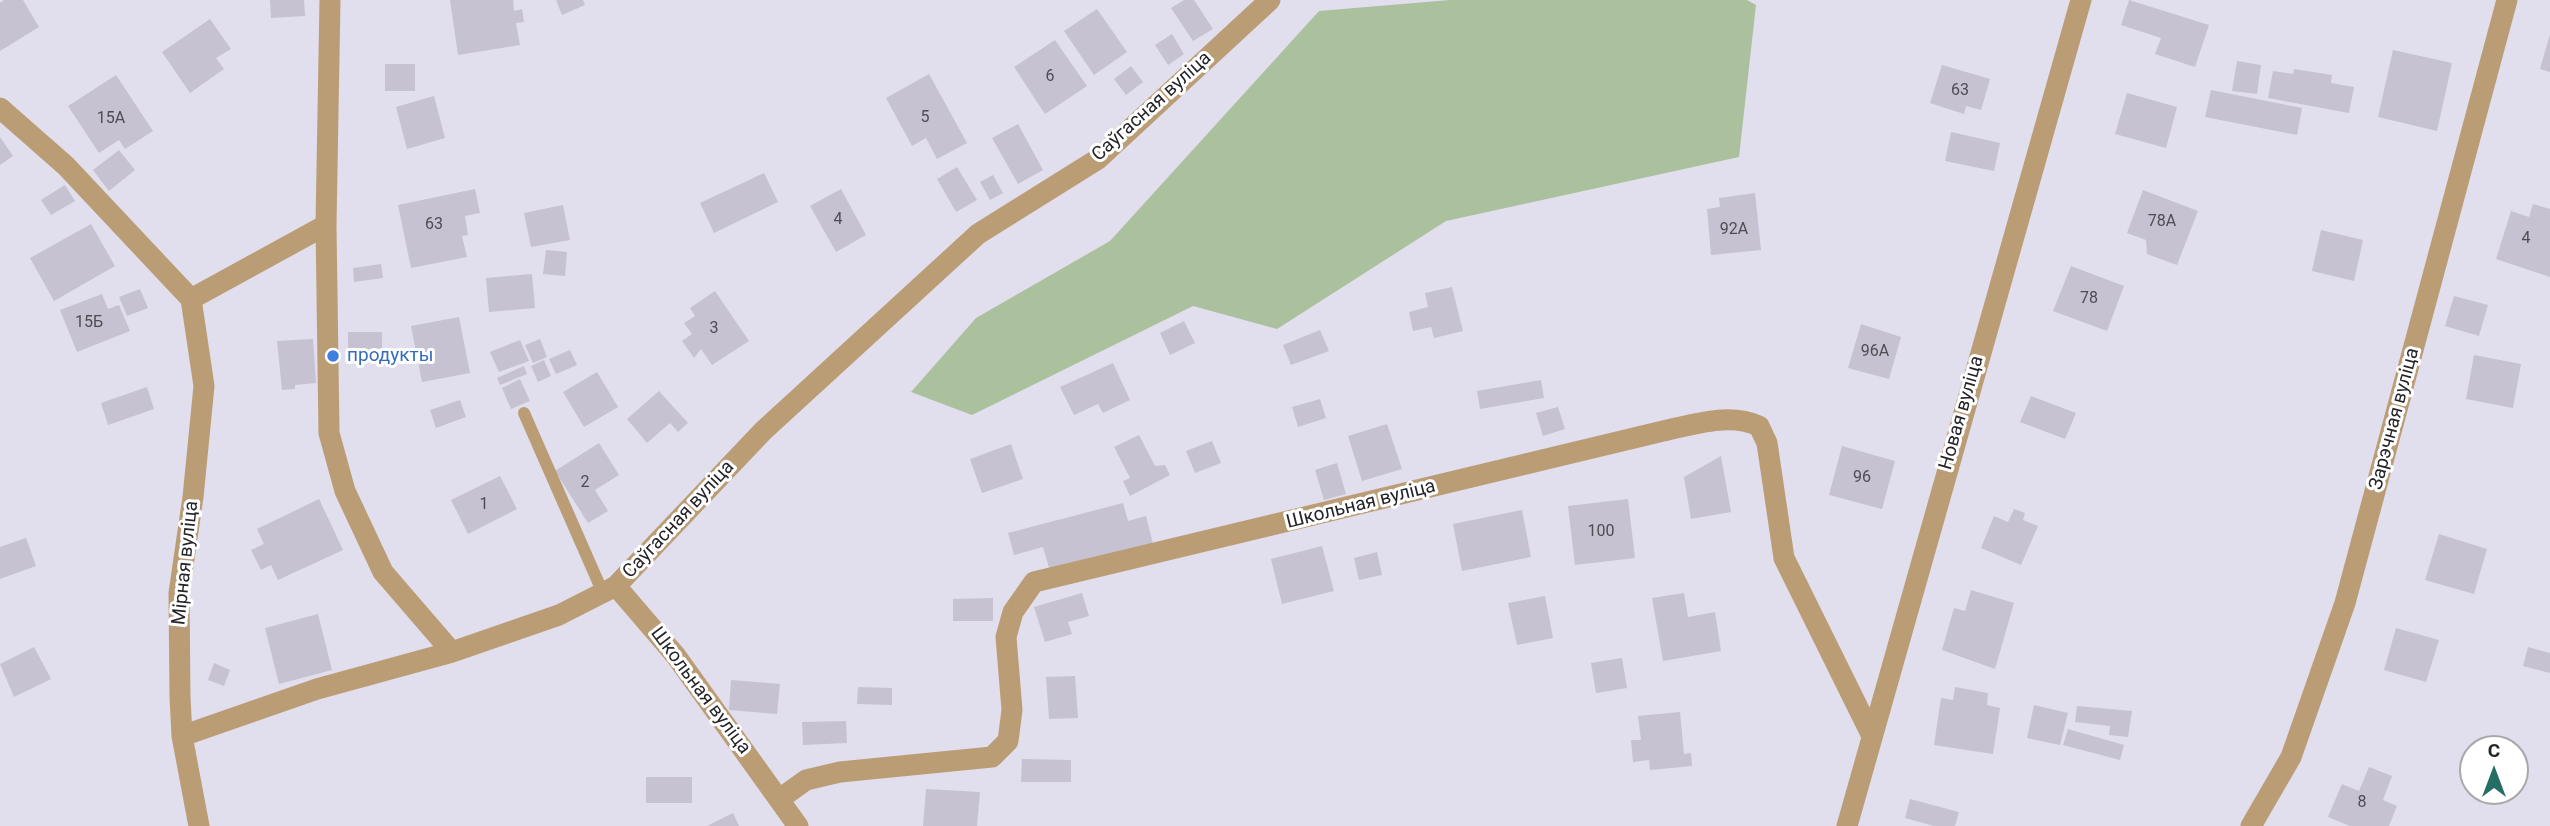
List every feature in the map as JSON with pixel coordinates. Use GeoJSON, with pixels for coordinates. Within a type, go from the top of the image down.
{"type":"FeatureCollection","features":[{"type":"Feature","properties":{"kind":"street"},"geometry":{"type":"LineString","coordinates":[[330,0],[326,225],[329,433],[345,491],[383,572],[452,652]]}},
{"type":"Feature","properties":{"kind":"street","name":"Саўгасная вуліца"},"geometry":{"type":"LineString","coordinates":[[182,736],[317,689],[452,652],[559,615],[610,589],[762,431],[978,234],[1098,159],[1270,0]]}},
{"type":"Feature","properties":{"kind":"street","name":"Новая вуліца"},"geometry":{"type":"LineString","coordinates":[[1847,826],[2081,0]]}},
{"type":"Feature","properties":{"kind":"street","name":"Зарэчная вуліца"},"geometry":{"type":"LineString","coordinates":[[2251,826],[2291,757],[2345,603],[2507,0]]}},
{"type":"Feature","properties":{"kind":"street"},"geometry":{"type":"LineString","coordinates":[[0,108],[65,166],[191,299],[326,225]]}},
{"type":"Feature","properties":{"kind":"street","name":"Мірная вуліца"},"geometry":{"type":"LineString","coordinates":[[191,299],[204,387],[193,497],[179,593],[182,736],[199,826]]}},
{"type":"Feature","properties":{"kind":"street","name":"Школьная вуліца"},"geometry":{"type":"LineString","coordinates":[[781,798],[806,780],[840,772],[992,757],[1008,741],[1012,710],[1006,637],[1013,612],[1034,582],[1726,418],[1745,419],[1759,426],[1767,443],[1784,558],[1872,736]]}},
{"type":"Feature","properties":{"kind":"street","name":"Школьная вуліца"},"geometry":{"type":"LineString","coordinates":[[610,589],[676,656],[781,798],[797,826]]}},
{"type":"Feature","properties":{"kind":"lane"},"geometry":{"type":"LineString","coordinates":[[524,413],[610,589]]}},
{"type":"Feature","properties":{"kind":"green space"},"geometry":{"type":"Polygon","coordinates":[[[1450,0],[1747,0],[1756,5],[1739,157],[1446,221],[1277,329],[1193,306],[972,415],[911,392],[976,318],[1110,241],[1319,11],[1450,0]]]}},
{"type":"Feature","properties":{"kind":"building"},"geometry":{"type":"Polygon","coordinates":[[[4,0],[23,0],[39,27],[0,51],[0,3],[4,0]]]}},
{"type":"Feature","properties":{"kind":"building"},"geometry":{"type":"Polygon","coordinates":[[[270,0],[304,0],[305,16],[271,18],[270,0]]]}},
{"type":"Feature","properties":{"kind":"building"},"geometry":{"type":"Polygon","coordinates":[[[450,0],[513,0],[514,11],[522,9],[524,22],[516,23],[520,45],[458,55],[450,0]]]}},
{"type":"Feature","properties":{"kind":"building"},"geometry":{"type":"Polygon","coordinates":[[[556,0],[583,0],[585,5],[562,15],[556,0]]]}},
{"type":"Feature","properties":{"kind":"building"},"geometry":{"type":"Polygon","coordinates":[[[1184,0],[1194,0],[1213,29],[1193,41],[1171,8],[1184,0]]]}},
{"type":"Feature","properties":{"kind":"building"},"geometry":{"type":"Polygon","coordinates":[[[2129,0],[2209,25],[2195,67],[2155,54],[2161,38],[2121,25],[2129,0]]]}},
{"type":"Feature","properties":{"kind":"building"},"geometry":{"type":"Polygon","coordinates":[[[1097,9],[1127,52],[1094,75],[1064,31],[1097,9]]]}},
{"type":"Feature","properties":{"kind":"building"},"geometry":{"type":"Polygon","coordinates":[[[210,19],[231,49],[216,58],[224,69],[190,93],[162,52],[210,19]]]}},
{"type":"Feature","properties":{"kind":"building"},"geometry":{"type":"Polygon","coordinates":[[[1172,34],[1184,54],[1168,65],[1155,45],[1172,34]]]}},
{"type":"Feature","properties":{"kind":"building"},"geometry":{"type":"Polygon","coordinates":[[[2550,34],[2550,72],[2540,69],[2550,34]]]}},
{"type":"Feature","properties":{"kind":"building"},"geometry":{"type":"Polygon","coordinates":[[[1055,40],[1087,86],[1045,114],[1014,67],[1055,40]]]}},
{"type":"Feature","properties":{"kind":"building"},"geometry":{"type":"Polygon","coordinates":[[[2393,50],[2452,63],[2437,131],[2378,117],[2393,50]]]}},
{"type":"Feature","properties":{"kind":"building"},"geometry":{"type":"Polygon","coordinates":[[[2237,61],[2261,65],[2257,94],[2232,91],[2237,61]]]}},
{"type":"Feature","properties":{"kind":"building"},"geometry":{"type":"Polygon","coordinates":[[[385,64],[415,64],[415,91],[385,91],[385,64]]]}},
{"type":"Feature","properties":{"kind":"building"},"geometry":{"type":"Polygon","coordinates":[[[1942,65],[1990,79],[1981,110],[1966,106],[1964,114],[1930,103],[1942,65]]]}},
{"type":"Feature","properties":{"kind":"building"},"geometry":{"type":"Polygon","coordinates":[[[1131,66],[1143,82],[1126,95],[1114,79],[1131,66]]]}},
{"type":"Feature","properties":{"kind":"building"},"geometry":{"type":"Polygon","coordinates":[[[2294,69],[2332,75],[2331,83],[2354,87],[2349,113],[2268,98],[2273,71],[2293,74],[2294,69]]]}},
{"type":"Feature","properties":{"kind":"building"},"geometry":{"type":"Polygon","coordinates":[[[929,74],[967,143],[937,159],[926,138],[912,146],[886,98],[929,74]]]}},
{"type":"Feature","properties":{"kind":"building"},"geometry":{"type":"Polygon","coordinates":[[[116,75],[153,131],[125,149],[119,140],[99,153],[68,106],[116,75]]]}},
{"type":"Feature","properties":{"kind":"building"},"geometry":{"type":"Polygon","coordinates":[[[2211,90],[2302,108],[2297,135],[2205,117],[2211,90]]]}},
{"type":"Feature","properties":{"kind":"building"},"geometry":{"type":"Polygon","coordinates":[[[2127,93],[2177,107],[2166,148],[2115,134],[2127,93]]]}},
{"type":"Feature","properties":{"kind":"building"},"geometry":{"type":"Polygon","coordinates":[[[434,96],[445,138],[407,149],[396,107],[434,96]]]}},
{"type":"Feature","properties":{"kind":"building"},"geometry":{"type":"Polygon","coordinates":[[[1018,124],[1043,170],[1018,184],[992,138],[1018,124]]]}},
{"type":"Feature","properties":{"kind":"building"},"geometry":{"type":"Polygon","coordinates":[[[1951,132],[2000,143],[1994,171],[1945,161],[1951,132]]]}},
{"type":"Feature","properties":{"kind":"building"},"geometry":{"type":"Polygon","coordinates":[[[0,137],[13,156],[0,165],[0,137]]]}},
{"type":"Feature","properties":{"kind":"building"},"geometry":{"type":"Polygon","coordinates":[[[119,150],[135,170],[109,191],[93,170],[119,150]]]}},
{"type":"Feature","properties":{"kind":"building"},"geometry":{"type":"Polygon","coordinates":[[[957,167],[977,200],[956,212],[937,179],[957,167]]]}},
{"type":"Feature","properties":{"kind":"building"},"geometry":{"type":"Polygon","coordinates":[[[764,173],[778,202],[714,233],[700,203],[764,173]]]}},
{"type":"Feature","properties":{"kind":"building"},"geometry":{"type":"Polygon","coordinates":[[[993,175],[1003,193],[990,200],[980,182],[993,175]]]}},
{"type":"Feature","properties":{"kind":"building"},"geometry":{"type":"Polygon","coordinates":[[[65,185],[75,201],[51,215],[41,200],[65,185]]]}},
{"type":"Feature","properties":{"kind":"building"},"geometry":{"type":"Polygon","coordinates":[[[475,189],[480,213],[465,216],[468,235],[462,236],[467,257],[411,268],[398,205],[475,189]]]}},
{"type":"Feature","properties":{"kind":"building"},"geometry":{"type":"Polygon","coordinates":[[[841,189],[866,235],[836,252],[810,206],[841,189]]]}},
{"type":"Feature","properties":{"kind":"building"},"geometry":{"type":"Polygon","coordinates":[[[2143,190],[2198,211],[2177,265],[2147,254],[2146,240],[2127,233],[2143,190]]]}},
{"type":"Feature","properties":{"kind":"building"},"geometry":{"type":"Polygon","coordinates":[[[1755,193],[1761,250],[1711,255],[1707,209],[1720,207],[1719,198],[1755,193]]]}},
{"type":"Feature","properties":{"kind":"building"},"geometry":{"type":"Polygon","coordinates":[[[2533,204],[2550,209],[2550,277],[2496,259],[2511,211],[2529,217],[2533,204]]]}},
{"type":"Feature","properties":{"kind":"building"},"geometry":{"type":"Polygon","coordinates":[[[563,205],[570,240],[531,247],[524,213],[563,205]]]}},
{"type":"Feature","properties":{"kind":"building"},"geometry":{"type":"Polygon","coordinates":[[[91,224],[115,266],[54,301],[30,258],[91,224]]]}},
{"type":"Feature","properties":{"kind":"building"},"geometry":{"type":"Polygon","coordinates":[[[2321,230],[2363,240],[2354,281],[2312,271],[2321,230]]]}},
{"type":"Feature","properties":{"kind":"building"},"geometry":{"type":"Polygon","coordinates":[[[546,250],[567,252],[565,276],[543,274],[546,250]]]}},
{"type":"Feature","properties":{"kind":"building"},"geometry":{"type":"Polygon","coordinates":[[[381,264],[383,278],[354,282],[353,268],[381,264]]]}},
{"type":"Feature","properties":{"kind":"building"},"geometry":{"type":"Polygon","coordinates":[[[2071,266],[2124,286],[2107,331],[2053,311],[2071,266]]]}},
{"type":"Feature","properties":{"kind":"building"},"geometry":{"type":"Polygon","coordinates":[[[532,274],[535,308],[489,312],[486,278],[532,274]]]}},
{"type":"Feature","properties":{"kind":"building"},"geometry":{"type":"Polygon","coordinates":[[[1452,287],[1463,331],[1434,338],[1431,327],[1413,331],[1409,312],[1428,307],[1425,293],[1452,287]]]}},
{"type":"Feature","properties":{"kind":"building"},"geometry":{"type":"Polygon","coordinates":[[[140,289],[148,308],[127,316],[119,297],[140,289]]]}},
{"type":"Feature","properties":{"kind":"building"},"geometry":{"type":"Polygon","coordinates":[[[715,291],[749,341],[712,365],[701,349],[694,358],[682,341],[692,334],[684,323],[695,316],[690,308],[715,291]]]}},
{"type":"Feature","properties":{"kind":"building"},"geometry":{"type":"Polygon","coordinates":[[[102,294],[108,309],[119,305],[130,331],[77,352],[60,310],[102,294]]]}},
{"type":"Feature","properties":{"kind":"building"},"geometry":{"type":"Polygon","coordinates":[[[2454,296],[2488,305],[2479,336],[2445,326],[2454,296]]]}},
{"type":"Feature","properties":{"kind":"building"},"geometry":{"type":"Polygon","coordinates":[[[459,317],[470,373],[422,382],[411,326],[459,317]]]}},
{"type":"Feature","properties":{"kind":"building"},"geometry":{"type":"Polygon","coordinates":[[[1184,321],[1195,343],[1170,355],[1160,333],[1184,321]]]}},
{"type":"Feature","properties":{"kind":"building"},"geometry":{"type":"Polygon","coordinates":[[[1861,324],[1901,337],[1889,379],[1848,368],[1861,324]]]}},
{"type":"Feature","properties":{"kind":"building"},"geometry":{"type":"Polygon","coordinates":[[[1320,330],[1329,351],[1291,365],[1283,345],[1320,330]]]}},
{"type":"Feature","properties":{"kind":"building"},"geometry":{"type":"Polygon","coordinates":[[[348,332],[382,332],[382,358],[348,358],[348,332]]]}},
{"type":"Feature","properties":{"kind":"building"},"geometry":{"type":"Polygon","coordinates":[[[313,339],[316,383],[295,385],[295,389],[282,390],[277,341],[313,339]]]}},
{"type":"Feature","properties":{"kind":"building"},"geometry":{"type":"Polygon","coordinates":[[[540,339],[547,357],[533,363],[525,345],[540,339]]]}},
{"type":"Feature","properties":{"kind":"building"},"geometry":{"type":"Polygon","coordinates":[[[520,340],[529,361],[499,372],[490,352],[520,340]]]}},
{"type":"Feature","properties":{"kind":"building"},"geometry":{"type":"Polygon","coordinates":[[[570,350],[577,365],[556,374],[549,359],[570,350]]]}},
{"type":"Feature","properties":{"kind":"building"},"geometry":{"type":"Polygon","coordinates":[[[2474,355],[2521,364],[2513,408],[2466,399],[2474,355]]]}},
{"type":"Feature","properties":{"kind":"building"},"geometry":{"type":"Polygon","coordinates":[[[544,360],[551,376],[538,382],[531,366],[544,360]]]}},
{"type":"Feature","properties":{"kind":"building"},"geometry":{"type":"Polygon","coordinates":[[[1113,363],[1130,400],[1103,413],[1098,404],[1074,415],[1060,387],[1113,363]]]}},
{"type":"Feature","properties":{"kind":"building"},"geometry":{"type":"Polygon","coordinates":[[[524,366],[527,374],[500,385],[497,378],[524,366]]]}},
{"type":"Feature","properties":{"kind":"building"},"geometry":{"type":"Polygon","coordinates":[[[597,372],[618,407],[584,427],[563,392],[597,372]]]}},
{"type":"Feature","properties":{"kind":"building"},"geometry":{"type":"Polygon","coordinates":[[[520,379],[530,401],[511,409],[502,388],[520,379]]]}},
{"type":"Feature","properties":{"kind":"building"},"geometry":{"type":"Polygon","coordinates":[[[1541,380],[1544,398],[1480,409],[1477,391],[1541,380]]]}},
{"type":"Feature","properties":{"kind":"building"},"geometry":{"type":"Polygon","coordinates":[[[147,387],[154,409],[108,425],[101,403],[147,387]]]}},
{"type":"Feature","properties":{"kind":"building"},"geometry":{"type":"Polygon","coordinates":[[[659,391],[688,423],[678,432],[670,423],[647,443],[627,419],[659,391]]]}},
{"type":"Feature","properties":{"kind":"building"},"geometry":{"type":"Polygon","coordinates":[[[2031,396],[2076,413],[2065,439],[2020,422],[2031,396]]]}},
{"type":"Feature","properties":{"kind":"building"},"geometry":{"type":"Polygon","coordinates":[[[1320,399],[1326,418],[1298,427],[1292,407],[1320,399]]]}},
{"type":"Feature","properties":{"kind":"building"},"geometry":{"type":"Polygon","coordinates":[[[460,400],[466,417],[436,428],[430,410],[460,400]]]}},
{"type":"Feature","properties":{"kind":"building"},"geometry":{"type":"Polygon","coordinates":[[[1558,407],[1565,429],[1543,436],[1536,413],[1558,407]]]}},
{"type":"Feature","properties":{"kind":"building"},"geometry":{"type":"Polygon","coordinates":[[[1387,424],[1402,469],[1362,481],[1348,436],[1387,424]]]}},
{"type":"Feature","properties":{"kind":"building"},"geometry":{"type":"Polygon","coordinates":[[[1139,435],[1155,466],[1165,465],[1170,475],[1130,496],[1123,481],[1130,478],[1114,447],[1139,435]]]}},
{"type":"Feature","properties":{"kind":"building"},"geometry":{"type":"Polygon","coordinates":[[[1212,441],[1221,463],[1195,473],[1186,451],[1212,441]]]}},
{"type":"Feature","properties":{"kind":"building"},"geometry":{"type":"Polygon","coordinates":[[[599,443],[619,475],[595,490],[608,511],[588,523],[555,471],[599,443]]]}},
{"type":"Feature","properties":{"kind":"building"},"geometry":{"type":"Polygon","coordinates":[[[1011,444],[1023,479],[982,493],[970,459],[1011,444]]]}},
{"type":"Feature","properties":{"kind":"building"},"geometry":{"type":"Polygon","coordinates":[[[1842,446],[1895,461],[1882,509],[1829,495],[1842,446]]]}},
{"type":"Feature","properties":{"kind":"building"},"geometry":{"type":"Polygon","coordinates":[[[1721,456],[1731,512],[1691,519],[1684,477],[1721,456]]]}},
{"type":"Feature","properties":{"kind":"building"},"geometry":{"type":"Polygon","coordinates":[[[1337,463],[1346,494],[1324,500],[1315,470],[1337,463]]]}},
{"type":"Feature","properties":{"kind":"building"},"geometry":{"type":"Polygon","coordinates":[[[500,476],[517,509],[468,534],[451,500],[500,476]]]}},
{"type":"Feature","properties":{"kind":"building"},"geometry":{"type":"Polygon","coordinates":[[[319,499],[343,550],[278,580],[271,565],[261,570],[251,550],[264,544],[257,529],[319,499]]]}},
{"type":"Feature","properties":{"kind":"building"},"geometry":{"type":"Polygon","coordinates":[[[1628,499],[1635,558],[1575,565],[1568,506],[1628,499]]]}},
{"type":"Feature","properties":{"kind":"building"},"geometry":{"type":"Polygon","coordinates":[[[1123,503],[1128,521],[1146,516],[1153,544],[1050,571],[1043,547],[1014,555],[1008,533],[1123,503]]]}},
{"type":"Feature","properties":{"kind":"building"},"geometry":{"type":"Polygon","coordinates":[[[2014,509],[2025,513],[2023,520],[2038,526],[2021,565],[1981,548],[1994,516],[2008,522],[2014,509]]]}},
{"type":"Feature","properties":{"kind":"building"},"geometry":{"type":"Polygon","coordinates":[[[1522,510],[1531,557],[1462,571],[1453,524],[1522,510]]]}},
{"type":"Feature","properties":{"kind":"building"},"geometry":{"type":"Polygon","coordinates":[[[2439,534],[2487,549],[2474,594],[2425,580],[2439,534]]]}},
{"type":"Feature","properties":{"kind":"building"},"geometry":{"type":"Polygon","coordinates":[[[26,538],[36,566],[0,579],[0,547],[26,538]]]}},
{"type":"Feature","properties":{"kind":"building"},"geometry":{"type":"Polygon","coordinates":[[[1322,546],[1334,591],[1282,604],[1271,559],[1322,546]]]}},
{"type":"Feature","properties":{"kind":"building"},"geometry":{"type":"Polygon","coordinates":[[[1377,552],[1382,575],[1359,580],[1354,558],[1377,552]]]}},
{"type":"Feature","properties":{"kind":"building"},"geometry":{"type":"Polygon","coordinates":[[[1971,590],[2014,603],[1995,669],[1942,650],[1954,608],[1965,611],[1971,590]]]}},
{"type":"Feature","properties":{"kind":"building"},"geometry":{"type":"Polygon","coordinates":[[[1082,593],[1089,616],[1068,622],[1072,634],[1045,642],[1034,607],[1082,593]]]}},
{"type":"Feature","properties":{"kind":"building"},"geometry":{"type":"Polygon","coordinates":[[[1684,593],[1688,617],[1715,612],[1721,651],[1663,661],[1652,598],[1684,593]]]}},
{"type":"Feature","properties":{"kind":"building"},"geometry":{"type":"Polygon","coordinates":[[[1545,596],[1553,638],[1517,645],[1508,603],[1545,596]]]}},
{"type":"Feature","properties":{"kind":"building"},"geometry":{"type":"Polygon","coordinates":[[[993,598],[993,621],[953,621],[953,599],[993,598]]]}},
{"type":"Feature","properties":{"kind":"building"},"geometry":{"type":"Polygon","coordinates":[[[318,614],[332,670],[279,684],[265,628],[318,614]]]}},
{"type":"Feature","properties":{"kind":"building"},"geometry":{"type":"Polygon","coordinates":[[[2396,628],[2439,640],[2426,682],[2384,670],[2396,628]]]}},
{"type":"Feature","properties":{"kind":"building"},"geometry":{"type":"Polygon","coordinates":[[[34,647],[51,679],[14,697],[0,664],[34,647]]]}},
{"type":"Feature","properties":{"kind":"building"},"geometry":{"type":"Polygon","coordinates":[[[2528,647],[2550,653],[2550,673],[2523,666],[2528,647]]]}},
{"type":"Feature","properties":{"kind":"building"},"geometry":{"type":"Polygon","coordinates":[[[1622,658],[1627,688],[1596,693],[1591,663],[1622,658]]]}},
{"type":"Feature","properties":{"kind":"building"},"geometry":{"type":"Polygon","coordinates":[[[214,663],[230,670],[224,686],[208,680],[214,663]]]}},
{"type":"Feature","properties":{"kind":"building"},"geometry":{"type":"Polygon","coordinates":[[[1075,676],[1078,718],[1049,719],[1046,677],[1075,676]]]}},
{"type":"Feature","properties":{"kind":"building"},"geometry":{"type":"Polygon","coordinates":[[[731,680],[780,684],[777,714],[729,710],[731,680]]]}},
{"type":"Feature","properties":{"kind":"building"},"geometry":{"type":"Polygon","coordinates":[[[858,687],[892,688],[892,705],[857,704],[858,687]]]}},
{"type":"Feature","properties":{"kind":"building"},"geometry":{"type":"Polygon","coordinates":[[[1955,687],[1988,693],[1987,705],[2000,708],[1993,754],[1934,745],[1941,698],[1953,700],[1955,687]]]}},
{"type":"Feature","properties":{"kind":"building"},"geometry":{"type":"Polygon","coordinates":[[[2034,705],[2068,713],[2060,745],[2027,738],[2034,705]]]}},
{"type":"Feature","properties":{"kind":"building"},"geometry":{"type":"Polygon","coordinates":[[[2077,706],[2132,711],[2128,737],[2109,735],[2110,726],[2075,722],[2077,706]]]}},
{"type":"Feature","properties":{"kind":"building"},"geometry":{"type":"Polygon","coordinates":[[[1680,712],[1684,754],[1691,753],[1692,766],[1650,770],[1649,760],[1633,762],[1631,740],[1641,740],[1638,716],[1680,712]]]}},
{"type":"Feature","properties":{"kind":"building"},"geometry":{"type":"Polygon","coordinates":[[[846,721],[847,743],[803,745],[802,722],[846,721]]]}},
{"type":"Feature","properties":{"kind":"building"},"geometry":{"type":"Polygon","coordinates":[[[2068,729],[2124,745],[2120,760],[2063,745],[2068,729]]]}},
{"type":"Feature","properties":{"kind":"building"},"geometry":{"type":"Polygon","coordinates":[[[1022,759],[1071,760],[1071,782],[1021,782],[1022,759]]]}},
{"type":"Feature","properties":{"kind":"building"},"geometry":{"type":"Polygon","coordinates":[[[2369,767],[2392,776],[2383,800],[2397,806],[2389,826],[2350,826],[2328,817],[2342,784],[2359,791],[2369,767]]]}},
{"type":"Feature","properties":{"kind":"building"},"geometry":{"type":"Polygon","coordinates":[[[646,777],[692,777],[692,803],[646,803],[646,777]]]}},
{"type":"Feature","properties":{"kind":"building"},"geometry":{"type":"Polygon","coordinates":[[[926,789],[980,792],[977,826],[923,826],[926,789]]]}},
{"type":"Feature","properties":{"kind":"building"},"geometry":{"type":"Polygon","coordinates":[[[1910,799],[1959,812],[1955,826],[1934,826],[1905,818],[1910,799]]]}},
{"type":"Feature","properties":{"kind":"building"},"geometry":{"type":"Polygon","coordinates":[[[733,813],[739,826],[707,826],[733,813]]]}},
{"type":"Feature","properties":{"kind":"place","name":"продукты"},"geometry":{"type":"Point","coordinates":[333,356]}}]}
